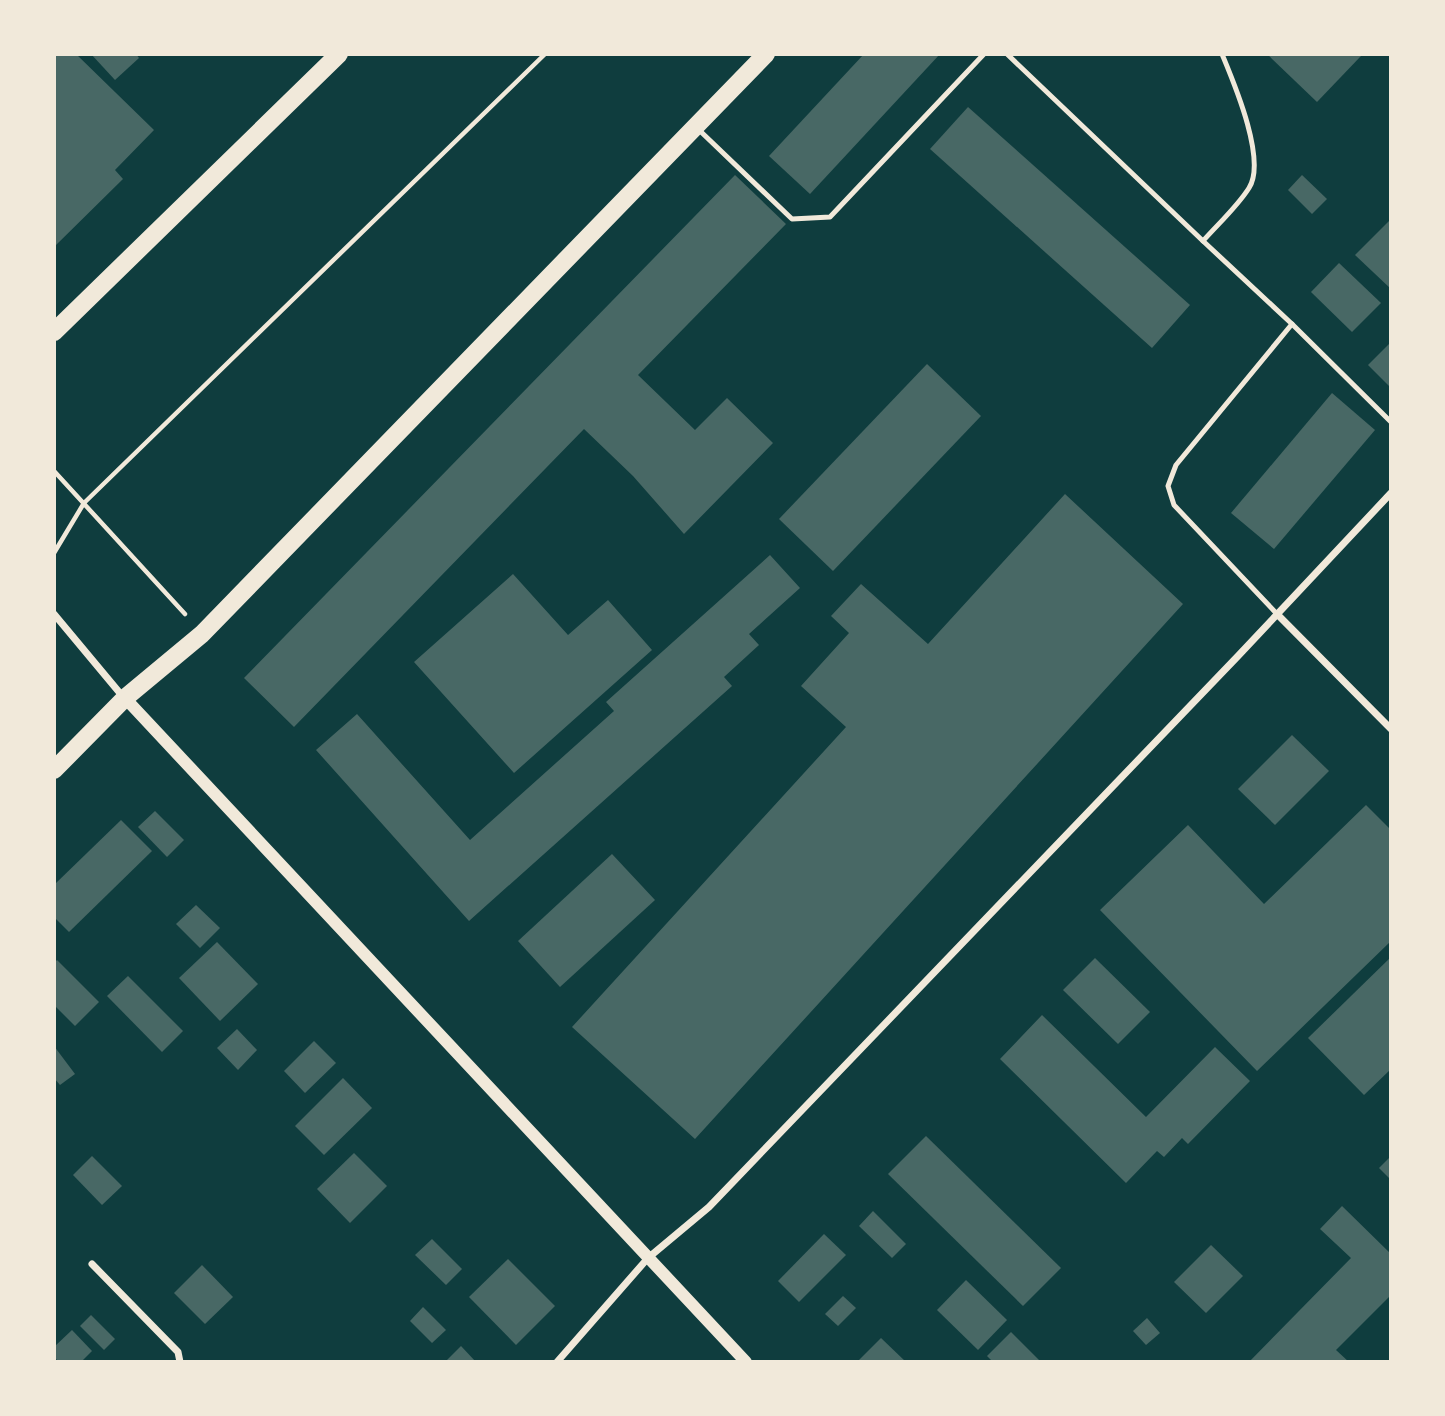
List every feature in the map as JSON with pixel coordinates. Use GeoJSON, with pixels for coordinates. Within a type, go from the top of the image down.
{"type":"FeatureCollection","features":[{"type":"Feature","properties":{"kind":"main road"},"geometry":{"type":"LineString","coordinates":[[54,332],[339,54]]}},
{"type":"Feature","properties":{"kind":"main road"},"geometry":{"type":"LineString","coordinates":[[54,770],[125,698],[202,634],[697,128],[766,54]]}},
{"type":"Feature","properties":{"kind":"street"},"geometry":{"type":"LineString","coordinates":[[557,1362],[648,1258],[709,1207],[1391,493]]}},
{"type":"Feature","properties":{"kind":"street"},"geometry":{"type":"LineString","coordinates":[[54,614],[125,698],[746,1362]]}},
{"type":"Feature","properties":{"kind":"street"},"geometry":{"type":"LineString","coordinates":[[1277,614],[1391,729]]}},
{"type":"Feature","properties":{"kind":"street"},"geometry":{"type":"LineString","coordinates":[[92,1265],[178,1352],[180,1362]]}},
{"type":"Feature","properties":{"kind":"lane"},"geometry":{"type":"LineString","coordinates":[[697,128],[792,219],[830,217],[984,54]]}},
{"type":"Feature","properties":{"kind":"lane"},"geometry":{"type":"LineString","coordinates":[[1007,54],[1292,324],[1391,422]]}},
{"type":"Feature","properties":{"kind":"lane"},"geometry":{"type":"LineString","coordinates":[[1203,241],[1250,187],[1255,160],[1235,88],[1222,54]]}},
{"type":"Feature","properties":{"kind":"lane"},"geometry":{"type":"LineString","coordinates":[[1277,614],[1174,505],[1167,486],[1176,465],[1292,324]]}},
{"type":"Feature","properties":{"kind":"path"},"geometry":{"type":"LineString","coordinates":[[54,553],[84,503],[545,54]]}},
{"type":"Feature","properties":{"kind":"path"},"geometry":{"type":"LineString","coordinates":[[54,471],[185,614]]}},
{"type":"Feature","properties":{"kind":"building"},"geometry":{"type":"Polygon","coordinates":[[[54,54],[76,54],[154,130],[115,170],[123,179],[54,247],[54,54]]]}},
{"type":"Feature","properties":{"kind":"building"},"geometry":{"type":"Polygon","coordinates":[[[91,54],[136,54],[139,58],[115,80],[91,54]]]}},
{"type":"Feature","properties":{"kind":"building"},"geometry":{"type":"Polygon","coordinates":[[[864,54],[940,54],[810,194],[769,156],[864,54]]]}},
{"type":"Feature","properties":{"kind":"building"},"geometry":{"type":"Polygon","coordinates":[[[1267,54],[1359,54],[1361,56],[1317,102],[1267,54]]]}},
{"type":"Feature","properties":{"kind":"building"},"geometry":{"type":"Polygon","coordinates":[[[968,107],[1190,305],[1152,348],[930,149],[968,107]]]}},
{"type":"Feature","properties":{"kind":"building"},"geometry":{"type":"Polygon","coordinates":[[[735,175],[786,224],[638,375],[695,430],[727,398],[773,443],[684,534],[633,476],[584,429],[294,727],[244,678],[735,175]]]}},
{"type":"Feature","properties":{"kind":"building"},"geometry":{"type":"Polygon","coordinates":[[[1302,175],[1327,199],[1312,214],[1288,190],[1302,175]]]}},
{"type":"Feature","properties":{"kind":"building"},"geometry":{"type":"Polygon","coordinates":[[[1391,219],[1391,289],[1355,255],[1391,219]]]}},
{"type":"Feature","properties":{"kind":"building"},"geometry":{"type":"Polygon","coordinates":[[[1339,263],[1381,303],[1352,332],[1311,292],[1339,263]]]}},
{"type":"Feature","properties":{"kind":"building"},"geometry":{"type":"Polygon","coordinates":[[[1391,342],[1391,388],[1368,365],[1391,342]]]}},
{"type":"Feature","properties":{"kind":"building"},"geometry":{"type":"Polygon","coordinates":[[[927,364],[981,416],[833,571],[779,519],[927,364]]]}},
{"type":"Feature","properties":{"kind":"building"},"geometry":{"type":"Polygon","coordinates":[[[1332,393],[1375,430],[1274,549],[1231,513],[1332,393]]]}},
{"type":"Feature","properties":{"kind":"building"},"geometry":{"type":"Polygon","coordinates":[[[1065,494],[1183,604],[695,1139],[572,1027],[846,727],[801,686],[849,633],[831,616],[861,584],[928,644],[1065,494]]]}},
{"type":"Feature","properties":{"kind":"building"},"geometry":{"type":"Polygon","coordinates":[[[770,555],[800,588],[749,634],[759,645],[724,677],[732,686],[469,921],[316,750],[357,714],[470,840],[614,711],[606,702],[770,555]]]}},
{"type":"Feature","properties":{"kind":"building"},"geometry":{"type":"Polygon","coordinates":[[[513,574],[568,635],[608,600],[652,650],[514,773],[414,662],[513,574]]]}},
{"type":"Feature","properties":{"kind":"building"},"geometry":{"type":"Polygon","coordinates":[[[1292,735],[1329,771],[1275,825],[1238,789],[1292,735]]]}},
{"type":"Feature","properties":{"kind":"building"},"geometry":{"type":"Polygon","coordinates":[[[1366,805],[1391,830],[1391,941],[1257,1071],[1100,910],[1188,825],[1264,904],[1366,805]]]}},
{"type":"Feature","properties":{"kind":"building"},"geometry":{"type":"Polygon","coordinates":[[[155,811],[184,840],[167,857],[138,827],[155,811]]]}},
{"type":"Feature","properties":{"kind":"building"},"geometry":{"type":"Polygon","coordinates":[[[121,820],[152,851],[69,932],[54,917],[54,885],[121,820]]]}},
{"type":"Feature","properties":{"kind":"building"},"geometry":{"type":"Polygon","coordinates":[[[612,854],[655,900],[560,987],[518,941],[612,854]]]}},
{"type":"Feature","properties":{"kind":"building"},"geometry":{"type":"Polygon","coordinates":[[[196,905],[220,928],[200,948],[176,924],[196,905]]]}},
{"type":"Feature","properties":{"kind":"building"},"geometry":{"type":"Polygon","coordinates":[[[217,942],[258,984],[220,1021],[179,978],[217,942]]]}},
{"type":"Feature","properties":{"kind":"building"},"geometry":{"type":"Polygon","coordinates":[[[1391,957],[1391,1069],[1364,1095],[1308,1038],[1391,957]]]}},
{"type":"Feature","properties":{"kind":"building"},"geometry":{"type":"Polygon","coordinates":[[[1095,958],[1150,1012],[1118,1044],[1063,990],[1095,958]]]}},
{"type":"Feature","properties":{"kind":"building"},"geometry":{"type":"Polygon","coordinates":[[[57,960],[99,1002],[75,1026],[54,1005],[54,963],[57,960]]]}},
{"type":"Feature","properties":{"kind":"building"},"geometry":{"type":"Polygon","coordinates":[[[128,976],[183,1031],[162,1052],[107,996],[128,976]]]}},
{"type":"Feature","properties":{"kind":"building"},"geometry":{"type":"Polygon","coordinates":[[[1042,1015],[1146,1117],[1215,1047],[1250,1081],[1188,1144],[1182,1138],[1164,1157],[1157,1151],[1126,1183],[1000,1059],[1042,1015]]]}},
{"type":"Feature","properties":{"kind":"building"},"geometry":{"type":"Polygon","coordinates":[[[237,1029],[257,1050],[238,1070],[217,1048],[237,1029]]]}},
{"type":"Feature","properties":{"kind":"building"},"geometry":{"type":"Polygon","coordinates":[[[314,1041],[336,1063],[305,1093],[284,1071],[314,1041]]]}},
{"type":"Feature","properties":{"kind":"building"},"geometry":{"type":"Polygon","coordinates":[[[54,1046],[75,1074],[60,1085],[54,1078],[54,1046]]]}},
{"type":"Feature","properties":{"kind":"building"},"geometry":{"type":"Polygon","coordinates":[[[343,1078],[372,1108],[324,1155],[295,1126],[343,1078]]]}},
{"type":"Feature","properties":{"kind":"building"},"geometry":{"type":"Polygon","coordinates":[[[926,1136],[1061,1268],[1023,1306],[888,1174],[926,1136]]]}},
{"type":"Feature","properties":{"kind":"building"},"geometry":{"type":"Polygon","coordinates":[[[354,1153],[387,1186],[350,1223],[317,1189],[354,1153]]]}},
{"type":"Feature","properties":{"kind":"building"},"geometry":{"type":"Polygon","coordinates":[[[92,1156],[122,1186],[102,1205],[73,1175],[92,1156]]]}},
{"type":"Feature","properties":{"kind":"building"},"geometry":{"type":"Polygon","coordinates":[[[1391,1156],[1391,1180],[1379,1168],[1391,1156]]]}},
{"type":"Feature","properties":{"kind":"building"},"geometry":{"type":"Polygon","coordinates":[[[1342,1206],[1391,1254],[1391,1295],[1336,1350],[1349,1362],[1249,1362],[1351,1258],[1320,1229],[1342,1206]]]}},
{"type":"Feature","properties":{"kind":"building"},"geometry":{"type":"Polygon","coordinates":[[[873,1211],[906,1244],[892,1258],[859,1226],[873,1211]]]}},
{"type":"Feature","properties":{"kind":"building"},"geometry":{"type":"Polygon","coordinates":[[[824,1234],[846,1255],[799,1302],[778,1281],[824,1234]]]}},
{"type":"Feature","properties":{"kind":"building"},"geometry":{"type":"Polygon","coordinates":[[[432,1239],[462,1269],[446,1285],[415,1255],[432,1239]]]}},
{"type":"Feature","properties":{"kind":"building"},"geometry":{"type":"Polygon","coordinates":[[[1211,1245],[1243,1276],[1206,1313],[1174,1282],[1211,1245]]]}},
{"type":"Feature","properties":{"kind":"building"},"geometry":{"type":"Polygon","coordinates":[[[508,1259],[555,1306],[516,1345],[469,1297],[508,1259]]]}},
{"type":"Feature","properties":{"kind":"building"},"geometry":{"type":"Polygon","coordinates":[[[202,1265],[233,1297],[205,1324],[174,1293],[202,1265]]]}},
{"type":"Feature","properties":{"kind":"building"},"geometry":{"type":"Polygon","coordinates":[[[966,1280],[1007,1320],[978,1350],[937,1310],[966,1280]]]}},
{"type":"Feature","properties":{"kind":"building"},"geometry":{"type":"Polygon","coordinates":[[[843,1296],[856,1308],[838,1326],[825,1314],[843,1296]]]}},
{"type":"Feature","properties":{"kind":"building"},"geometry":{"type":"Polygon","coordinates":[[[423,1307],[446,1330],[432,1343],[410,1321],[423,1307]]]}},
{"type":"Feature","properties":{"kind":"building"},"geometry":{"type":"Polygon","coordinates":[[[91,1315],[115,1339],[104,1350],[80,1326],[91,1315]]]}},
{"type":"Feature","properties":{"kind":"building"},"geometry":{"type":"Polygon","coordinates":[[[1147,1318],[1160,1333],[1146,1345],[1133,1331],[1147,1318]]]}},
{"type":"Feature","properties":{"kind":"building"},"geometry":{"type":"Polygon","coordinates":[[[72,1330],[92,1351],[81,1362],[59,1362],[54,1357],[54,1347],[72,1330]]]}},
{"type":"Feature","properties":{"kind":"building"},"geometry":{"type":"Polygon","coordinates":[[[1011,1332],[1041,1362],[993,1362],[987,1356],[1011,1332]]]}},
{"type":"Feature","properties":{"kind":"building"},"geometry":{"type":"Polygon","coordinates":[[[881,1338],[906,1362],[857,1362],[881,1338]]]}},
{"type":"Feature","properties":{"kind":"building"},"geometry":{"type":"Polygon","coordinates":[[[461,1346],[476,1362],[445,1362],[461,1346]]]}}]}
